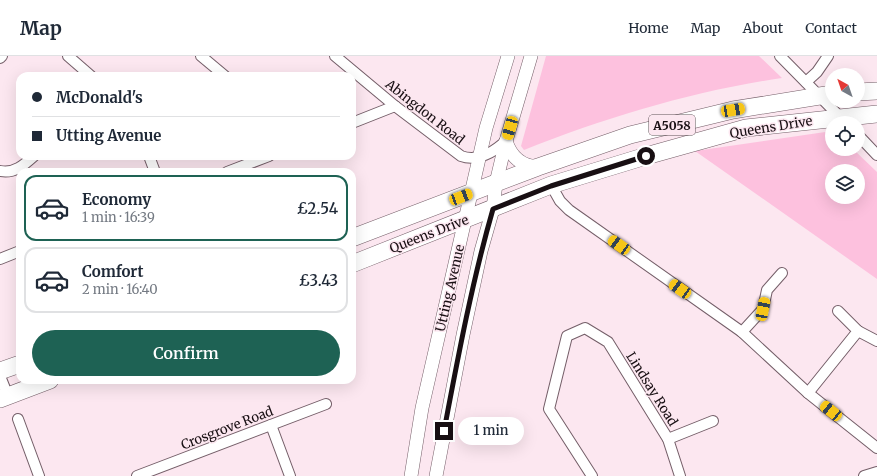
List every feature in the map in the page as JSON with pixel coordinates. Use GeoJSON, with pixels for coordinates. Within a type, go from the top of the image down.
{"type":"FeatureCollection","features":[{"type":"Feature","properties":{"kind":"highway"},"geometry":{"type":"LineString","coordinates":[[865,91],[877,90]]}},
{"type":"Feature","properties":{"kind":"highway","name":"Queens Drive"},"geometry":{"type":"LineString","coordinates":[[356,236],[538,166],[630,135],[733,110],[825,94]]}},
{"type":"Feature","properties":{"kind":"highway","name":"Queens Drive"},"geometry":{"type":"LineString","coordinates":[[865,116],[877,114]]}},
{"type":"Feature","properties":{"kind":"highway","name":"Queens Drive"},"geometry":{"type":"LineString","coordinates":[[356,262],[551,186],[646,156],[746,128],[825,122]]}},
{"type":"Feature","properties":{"kind":"highway"},"geometry":{"type":"LineString","coordinates":[[0,371],[16,365]]}},
{"type":"Feature","properties":{"kind":"highway"},"geometry":{"type":"LineString","coordinates":[[4,398],[40,384]]}},
{"type":"Feature","properties":{"kind":"street"},"geometry":{"type":"LineString","coordinates":[[68,56],[86,72]]}},
{"type":"Feature","properties":{"kind":"street"},"geometry":{"type":"LineString","coordinates":[[201,56],[220,72]]}},
{"type":"Feature","properties":{"kind":"street","name":"Abingdon Road"},"geometry":{"type":"LineString","coordinates":[[335,56],[354,72]]}},
{"type":"Feature","properties":{"kind":"street","name":"Utting Avenue"},"geometry":{"type":"LineString","coordinates":[[411,476],[422,408],[486,128],[508,56]]}},
{"type":"Feature","properties":{"kind":"street","name":"Utting Avenue"},"geometry":{"type":"LineString","coordinates":[[436,476],[464,327],[481,251],[493,209],[496,183],[506,141],[531,56]]}},
{"type":"Feature","properties":{"kind":"street"},"geometry":{"type":"LineString","coordinates":[[780,56],[806,82],[825,94]]}},
{"type":"Feature","properties":{"kind":"street"},"geometry":{"type":"LineString","coordinates":[[806,82],[817,72],[828,56]]}},
{"type":"Feature","properties":{"kind":"street","name":"Abingdon Road"},"geometry":{"type":"LineString","coordinates":[[356,74],[454,152],[467,158],[493,152],[506,141]]}},
{"type":"Feature","properties":{"kind":"street"},"geometry":{"type":"LineString","coordinates":[[356,121],[395,106]]}},
{"type":"Feature","properties":{"kind":"street"},"geometry":{"type":"LineString","coordinates":[[506,141],[509,150],[515,158],[527,165],[538,166]]}},
{"type":"Feature","properties":{"kind":"street"},"geometry":{"type":"LineString","coordinates":[[865,142],[877,155]]}},
{"type":"Feature","properties":{"kind":"street"},"geometry":{"type":"LineString","coordinates":[[18,168],[29,160]]}},
{"type":"Feature","properties":{"kind":"street"},"geometry":{"type":"LineString","coordinates":[[238,168],[258,160]]}},
{"type":"Feature","properties":{"kind":"street"},"geometry":{"type":"LineString","coordinates":[[0,171],[7,173],[16,169]]}},
{"type":"Feature","properties":{"kind":"street"},"geometry":{"type":"LineString","coordinates":[[551,186],[560,202],[569,210],[742,332],[808,393],[877,448]]}},
{"type":"Feature","properties":{"kind":"street"},"geometry":{"type":"LineString","coordinates":[[0,259],[16,253]]}},
{"type":"Feature","properties":{"kind":"street"},"geometry":{"type":"LineString","coordinates":[[742,332],[763,309],[767,290],[782,273]]}},
{"type":"Feature","properties":{"kind":"street"},"geometry":{"type":"LineString","coordinates":[[838,311],[858,331],[877,341]]}},
{"type":"Feature","properties":{"kind":"street","name":"Lindsay Road"},"geometry":{"type":"LineString","coordinates":[[592,476],[549,409],[567,336],[585,328],[608,342],[668,439],[680,476]]}},
{"type":"Feature","properties":{"kind":"street"},"geometry":{"type":"LineString","coordinates":[[808,393],[858,331]]}},
{"type":"Feature","properties":{"kind":"street"},"geometry":{"type":"LineString","coordinates":[[0,376],[4,398]]}},
{"type":"Feature","properties":{"kind":"street","name":"Crosgrove Road"},"geometry":{"type":"LineString","coordinates":[[137,476],[326,404]]}},
{"type":"Feature","properties":{"kind":"street"},"geometry":{"type":"LineString","coordinates":[[18,419],[39,476]]}},
{"type":"Feature","properties":{"kind":"street"},"geometry":{"type":"LineString","coordinates":[[668,439],[713,421]]}},
{"type":"Feature","properties":{"kind":"street"},"geometry":{"type":"LineString","coordinates":[[271,425],[290,476]]}},
{"type":"Feature","properties":{"kind":"street"},"geometry":{"type":"LineString","coordinates":[[864,476],[877,472]]}},
{"type":"Feature","properties":{"kind":"shaded area"},"geometry":{"type":"Polygon","coordinates":[[[546,56],[759,56],[782,78],[716,90],[651,106],[524,150],[521,146],[546,56]]]}},
{"type":"Feature","properties":{"kind":"shaded area"},"geometry":{"type":"Polygon","coordinates":[[[825,132],[825,156],[860,156],[877,172],[877,279],[695,151],[825,132]]]}},
{"type":"Feature","properties":{"kind":"route"},"geometry":{"type":"LineString","coordinates":[[444,431],[481,251],[493,209],[551,186],[646,156]]}}]}
